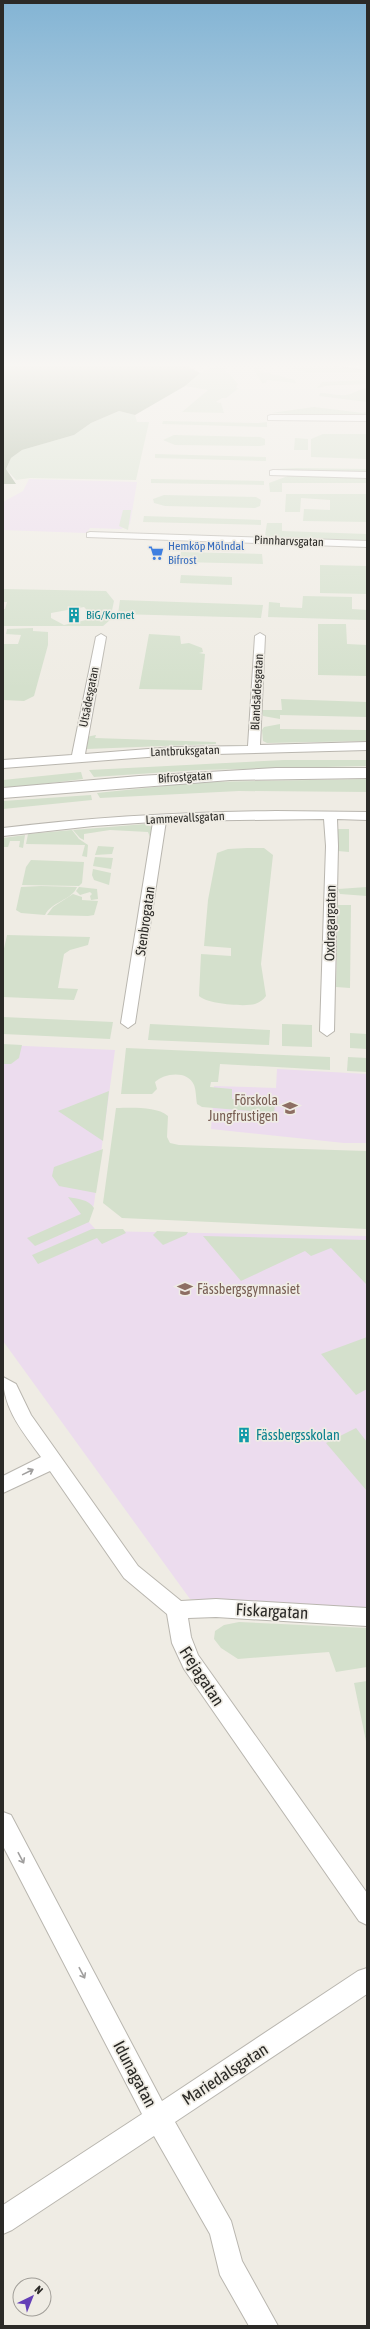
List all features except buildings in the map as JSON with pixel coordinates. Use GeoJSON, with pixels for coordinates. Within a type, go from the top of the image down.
{"type":"FeatureCollection","features":[{"type":"Feature","properties":{"kind":"main road","name":"Bifrostgatan"},"geometry":{"type":"LineString","coordinates":[[3,793],[190,776],[267,773],[367,773]]}},
{"type":"Feature","properties":{"kind":"street"},"geometry":{"type":"LineString","coordinates":[[273,473],[367,475]]}},
{"type":"Feature","properties":{"kind":"street","name":"Pinnharvsgatan"},"geometry":{"type":"LineString","coordinates":[[90,535],[367,544]]}},
{"type":"Feature","properties":{"kind":"street","name":"Blandsädesgatan"},"geometry":{"type":"LineString","coordinates":[[254,749],[260,636]]}},
{"type":"Feature","properties":{"kind":"street","name":"Utsädesgatan"},"geometry":{"type":"LineString","coordinates":[[78,757],[101,637]]}},
{"type":"Feature","properties":{"kind":"street","name":"Lantbruksgatan"},"geometry":{"type":"LineString","coordinates":[[3,764],[78,757],[174,751],[367,746]]}},
{"type":"Feature","properties":{"kind":"street","name":"Lammevallsgatan"},"geometry":{"type":"LineString","coordinates":[[3,832],[56,826],[160,818],[241,815],[367,816]]}},
{"type":"Feature","properties":{"kind":"street","name":"Oxdragargatan"},"geometry":{"type":"LineString","coordinates":[[327,1031],[332,853],[330,815]]}},
{"type":"Feature","properties":{"kind":"street","name":"Stenbrogatan"},"geometry":{"type":"LineString","coordinates":[[128,1023],[160,818]]}},
{"type":"Feature","properties":{"kind":"street"},"geometry":{"type":"LineString","coordinates":[[3,1384],[10,1389],[24,1419],[131,1572],[177,1610]]}},
{"type":"Feature","properties":{"kind":"street"},"geometry":{"type":"LineString","coordinates":[[3,1485],[52,1460]]}},
{"type":"Feature","properties":{"kind":"street","name":"Fiskargatan"},"geometry":{"type":"LineString","coordinates":[[177,1610],[216,1608],[367,1617]]}},
{"type":"Feature","properties":{"kind":"street","name":"Frejagatan"},"geometry":{"type":"LineString","coordinates":[[177,1610],[178,1635],[182,1648],[190,1662],[367,1913]]}},
{"type":"Feature","properties":{"kind":"street","name":"Idunagatan"},"geometry":{"type":"LineString","coordinates":[[3,1823],[158,2118],[222,2230],[230,2265],[264,2326]]}},
{"type":"Feature","properties":{"kind":"street","name":"Mariedalsgatan"},"geometry":{"type":"LineString","coordinates":[[3,2221],[367,1980]]}},
{"type":"Feature","properties":{"kind":"shaded area"},"geometry":{"type":"Polygon","coordinates":[[[29,479],[137,482],[130,524],[121,529],[90,528],[86,533],[3,530],[3,502],[23,491],[29,479]]]}},
{"type":"Feature","properties":{"kind":"shaded area","name":"Fässbergsgymnasiet"},"geometry":{"type":"Polygon","coordinates":[[[3,1045],[115,1050],[94,1204],[88,1221],[97,1231],[367,1236],[367,1611],[190,1599],[3,1341],[3,1045]]]}},
{"type":"Feature","properties":{"kind":"shaded area","name":"Förskola Jungfrustigen"},"geometry":{"type":"Polygon","coordinates":[[[277,1069],[367,1074],[367,1143],[344,1143],[211,1129],[214,1086],[276,1088],[277,1069]]]}},
{"type":"Feature","properties":{"kind":"green space"},"geometry":{"type":"Polygon","coordinates":[[[3,472],[8,472],[16,484],[3,484],[3,472]]]}},
{"type":"Feature","properties":{"kind":"green space"},"geometry":{"type":"Polygon","coordinates":[[[8,472],[138,472],[136,480],[30,478],[16,480],[8,472]]]}},
{"type":"Feature","properties":{"kind":"green space"},"geometry":{"type":"Polygon","coordinates":[[[277,472],[367,472],[367,473],[277,472]]]}},
{"type":"Feature","properties":{"kind":"green space"},"geometry":{"type":"Polygon","coordinates":[[[288,476],[367,477],[367,483],[282,483],[282,492],[270,492],[269,483],[288,476]]]}},
{"type":"Feature","properties":{"kind":"green space"},"geometry":{"type":"Polygon","coordinates":[[[151,479],[264,481],[264,485],[151,483],[151,479]]]}},
{"type":"Feature","properties":{"kind":"green space"},"geometry":{"type":"Polygon","coordinates":[[[286,494],[367,494],[367,522],[303,521],[304,509],[330,510],[330,500],[301,498],[300,512],[285,512],[286,494]]]}},
{"type":"Feature","properties":{"kind":"green space"},"geometry":{"type":"Polygon","coordinates":[[[164,495],[256,497],[261,500],[260,506],[255,508],[165,506],[154,503],[153,499],[164,495]]]}},
{"type":"Feature","properties":{"kind":"green space"},"geometry":{"type":"Polygon","coordinates":[[[123,510],[131,510],[128,530],[119,526],[123,510]]]}},
{"type":"Feature","properties":{"kind":"green space"},"geometry":{"type":"Polygon","coordinates":[[[144,516],[261,520],[261,525],[143,522],[144,516]]]}},
{"type":"Feature","properties":{"kind":"green space"},"geometry":{"type":"Polygon","coordinates":[[[267,523],[282,523],[282,531],[367,534],[367,541],[269,537],[265,535],[267,523]]]}},
{"type":"Feature","properties":{"kind":"green space"},"geometry":{"type":"Polygon","coordinates":[[[181,552],[262,554],[263,564],[179,562],[181,552]]]}},
{"type":"Feature","properties":{"kind":"green space"},"geometry":{"type":"Polygon","coordinates":[[[320,565],[367,566],[367,594],[320,593],[320,565]]]}},
{"type":"Feature","properties":{"kind":"green space"},"geometry":{"type":"Polygon","coordinates":[[[181,575],[232,577],[232,585],[180,583],[181,575]]]}},
{"type":"Feature","properties":{"kind":"green space"},"geometry":{"type":"Polygon","coordinates":[[[3,589],[106,591],[114,601],[110,620],[103,626],[3,626],[3,609],[5,609],[7,602],[3,602],[3,589]],[[84,607],[51,613],[51,618],[64,625],[95,618],[84,607]]]}},
{"type":"Feature","properties":{"kind":"green space"},"geometry":{"type":"Polygon","coordinates":[[[303,596],[352,597],[352,609],[367,610],[367,620],[268,617],[269,602],[280,603],[280,607],[302,608],[303,596]]]}},
{"type":"Feature","properties":{"kind":"green space"},"geometry":{"type":"Polygon","coordinates":[[[120,600],[263,605],[261,618],[118,614],[120,600]]]}},
{"type":"Feature","properties":{"kind":"green space"},"geometry":{"type":"Polygon","coordinates":[[[318,624],[346,624],[347,644],[367,645],[367,676],[318,675],[318,624]]]}},
{"type":"Feature","properties":{"kind":"green space"},"geometry":{"type":"Polygon","coordinates":[[[33,628],[33,631],[48,632],[48,645],[34,696],[24,701],[3,700],[3,644],[18,644],[21,635],[6,634],[7,629],[33,628]]]}},
{"type":"Feature","properties":{"kind":"green space"},"geometry":{"type":"Polygon","coordinates":[[[149,634],[180,636],[181,644],[189,643],[202,648],[203,652],[199,653],[205,654],[202,690],[139,689],[149,634]]]}},
{"type":"Feature","properties":{"kind":"green space"},"geometry":{"type":"Polygon","coordinates":[[[281,699],[367,702],[367,717],[280,715],[280,719],[263,716],[262,710],[282,710],[281,699]]]}},
{"type":"Feature","properties":{"kind":"green space"},"geometry":{"type":"Polygon","coordinates":[[[280,724],[280,729],[367,730],[367,741],[267,743],[263,741],[262,730],[264,727],[280,724]]]}},
{"type":"Feature","properties":{"kind":"green space"},"geometry":{"type":"Polygon","coordinates":[[[96,735],[95,738],[216,742],[216,744],[87,749],[85,746],[86,737],[96,735]]]}},
{"type":"Feature","properties":{"kind":"green space"},"geometry":{"type":"Polygon","coordinates":[[[284,760],[367,760],[367,766],[199,770],[94,777],[89,770],[284,760]]]}},
{"type":"Feature","properties":{"kind":"green space"},"geometry":{"type":"Polygon","coordinates":[[[81,772],[83,779],[3,789],[3,780],[81,772]]]}},
{"type":"Feature","properties":{"kind":"green space"},"geometry":{"type":"Polygon","coordinates":[[[367,779],[367,792],[239,791],[100,798],[97,793],[203,782],[367,779]]]}},
{"type":"Feature","properties":{"kind":"green space"},"geometry":{"type":"Polygon","coordinates":[[[91,795],[92,800],[3,809],[3,801],[91,795]]]}},
{"type":"Feature","properties":{"kind":"green space"},"geometry":{"type":"Polygon","coordinates":[[[145,824],[152,827],[150,837],[148,832],[110,830],[84,834],[84,840],[80,838],[73,830],[145,824]]]}},
{"type":"Feature","properties":{"kind":"green space"},"geometry":{"type":"Polygon","coordinates":[[[338,829],[349,829],[349,852],[338,851],[338,829]]]}},
{"type":"Feature","properties":{"kind":"green space"},"geometry":{"type":"Polygon","coordinates":[[[72,830],[79,839],[88,845],[87,857],[82,856],[85,845],[26,844],[28,834],[72,830]]]}},
{"type":"Feature","properties":{"kind":"green space"},"geometry":{"type":"Polygon","coordinates":[[[25,835],[23,848],[19,847],[20,841],[10,841],[8,847],[3,847],[3,838],[25,835]]]}},
{"type":"Feature","properties":{"kind":"green space"},"geometry":{"type":"Polygon","coordinates":[[[98,846],[114,847],[112,854],[95,855],[98,846]]]}},
{"type":"Feature","properties":{"kind":"green space"},"geometry":{"type":"Polygon","coordinates":[[[264,848],[273,855],[261,964],[266,996],[263,1000],[250,1005],[218,1003],[203,999],[199,996],[201,954],[231,956],[231,948],[204,946],[208,900],[217,853],[228,849],[264,848]]]}},
{"type":"Feature","properties":{"kind":"green space"},"geometry":{"type":"Polygon","coordinates":[[[95,857],[113,858],[111,869],[93,866],[95,857]]]}},
{"type":"Feature","properties":{"kind":"green space"},"geometry":{"type":"Polygon","coordinates":[[[31,860],[84,862],[82,883],[79,886],[22,885],[26,867],[31,860]]]}},
{"type":"Feature","properties":{"kind":"green space"},"geometry":{"type":"Polygon","coordinates":[[[93,869],[111,873],[109,885],[94,880],[92,875],[93,869]]]}},
{"type":"Feature","properties":{"kind":"green space"},"geometry":{"type":"Polygon","coordinates":[[[21,887],[77,887],[71,895],[52,907],[45,915],[21,913],[16,910],[21,887]]]}},
{"type":"Feature","properties":{"kind":"green space"},"geometry":{"type":"Polygon","coordinates":[[[79,887],[97,889],[98,899],[91,900],[90,896],[92,894],[90,892],[80,895],[76,891],[79,887]]]}},
{"type":"Feature","properties":{"kind":"green space"},"geometry":{"type":"Polygon","coordinates":[[[367,887],[367,896],[340,894],[338,889],[367,887]]]}},
{"type":"Feature","properties":{"kind":"green space"},"geometry":{"type":"Polygon","coordinates":[[[73,894],[82,897],[82,900],[98,901],[94,915],[47,915],[53,907],[73,894]]]}},
{"type":"Feature","properties":{"kind":"green space"},"geometry":{"type":"Polygon","coordinates":[[[338,905],[351,905],[350,988],[336,987],[338,905]]]}},
{"type":"Feature","properties":{"kind":"green space"},"geometry":{"type":"Polygon","coordinates":[[[7,935],[90,937],[88,945],[70,950],[64,954],[58,988],[78,989],[74,1000],[3,997],[3,953],[7,935]]]}},
{"type":"Feature","properties":{"kind":"green space"},"geometry":{"type":"Polygon","coordinates":[[[3,1017],[113,1022],[110,1039],[3,1034],[3,1017]]]}},
{"type":"Feature","properties":{"kind":"green space"},"geometry":{"type":"Polygon","coordinates":[[[150,1024],[270,1030],[269,1045],[148,1040],[150,1024]]]}},
{"type":"Feature","properties":{"kind":"green space"},"geometry":{"type":"Polygon","coordinates":[[[282,1024],[312,1025],[312,1047],[282,1046],[282,1024]]]}},
{"type":"Feature","properties":{"kind":"green space"},"geometry":{"type":"Polygon","coordinates":[[[350,1033],[367,1034],[367,1049],[350,1048],[350,1033]]]}},
{"type":"Feature","properties":{"kind":"green space"},"geometry":{"type":"Polygon","coordinates":[[[3,1044],[22,1045],[19,1058],[11,1064],[3,1064],[3,1044]]]}},
{"type":"Feature","properties":{"kind":"green space"},"geometry":{"type":"Polygon","coordinates":[[[126,1048],[330,1057],[330,1070],[220,1064],[218,1082],[211,1082],[210,1087],[232,1089],[232,1099],[252,1100],[254,1096],[276,1097],[274,1113],[202,1107],[197,1104],[195,1087],[191,1080],[187,1077],[176,1074],[164,1077],[155,1082],[157,1089],[152,1094],[121,1094],[126,1048]]]}},
{"type":"Feature","properties":{"kind":"green space"},"geometry":{"type":"Polygon","coordinates":[[[348,1057],[367,1058],[367,1072],[347,1071],[348,1057]]]}},
{"type":"Feature","properties":{"kind":"green space"},"geometry":{"type":"Polygon","coordinates":[[[109,1091],[103,1141],[58,1111],[109,1091]]]}},
{"type":"Feature","properties":{"kind":"green space"},"geometry":{"type":"Polygon","coordinates":[[[116,1108],[143,1108],[163,1113],[168,1116],[167,1137],[170,1143],[179,1145],[367,1151],[367,1229],[122,1218],[103,1203],[116,1108]]]}},
{"type":"Feature","properties":{"kind":"green space"},"geometry":{"type":"Polygon","coordinates":[[[103,1149],[96,1193],[59,1186],[52,1176],[54,1167],[103,1149]]]}},
{"type":"Feature","properties":{"kind":"green space"},"geometry":{"type":"Polygon","coordinates":[[[68,1197],[82,1200],[92,1205],[94,1208],[89,1222],[35,1246],[27,1238],[81,1214],[68,1197]]]}},
{"type":"Feature","properties":{"kind":"green space"},"geometry":{"type":"Polygon","coordinates":[[[92,1229],[123,1229],[126,1233],[102,1244],[97,1238],[38,1264],[32,1255],[92,1229]]]}},
{"type":"Feature","properties":{"kind":"green space"},"geometry":{"type":"Polygon","coordinates":[[[157,1231],[188,1232],[186,1235],[163,1245],[153,1235],[157,1231]]]}},
{"type":"Feature","properties":{"kind":"green space"},"geometry":{"type":"Polygon","coordinates":[[[203,1236],[367,1240],[367,1285],[331,1248],[311,1256],[305,1251],[241,1281],[203,1236]]]}},
{"type":"Feature","properties":{"kind":"green space"},"geometry":{"type":"Polygon","coordinates":[[[367,1337],[367,1389],[356,1395],[321,1354],[367,1337]]]}},
{"type":"Feature","properties":{"kind":"green space"},"geometry":{"type":"Polygon","coordinates":[[[356,1428],[367,1442],[367,1491],[326,1443],[356,1428]]]}},
{"type":"Feature","properties":{"kind":"green space"},"geometry":{"type":"Polygon","coordinates":[[[239,1622],[367,1628],[367,1667],[336,1672],[329,1652],[238,1659],[221,1648],[214,1639],[215,1631],[224,1625],[239,1622]]]}},
{"type":"Feature","properties":{"kind":"green space"},"geometry":{"type":"Polygon","coordinates":[[[367,1681],[367,1746],[354,1683],[367,1681]]]}},
{"type":"Feature","properties":{"kind":"place","name":"Hemköp Mölndal Bifrost"},"geometry":{"type":"Point","coordinates":[156,553]}},
{"type":"Feature","properties":{"kind":"place","name":"BiG/Kornet"},"geometry":{"type":"Point","coordinates":[74,615]}},
{"type":"Feature","properties":{"kind":"place","name":"Förskola Jungfrustigen"},"geometry":{"type":"Point","coordinates":[290,1108]}},
{"type":"Feature","properties":{"kind":"place","name":"Fässbergsgymnasiet"},"geometry":{"type":"Point","coordinates":[185,1289]}},
{"type":"Feature","properties":{"kind":"place","name":"Fässbergsskolan"},"geometry":{"type":"Point","coordinates":[244,1435]}}]}
